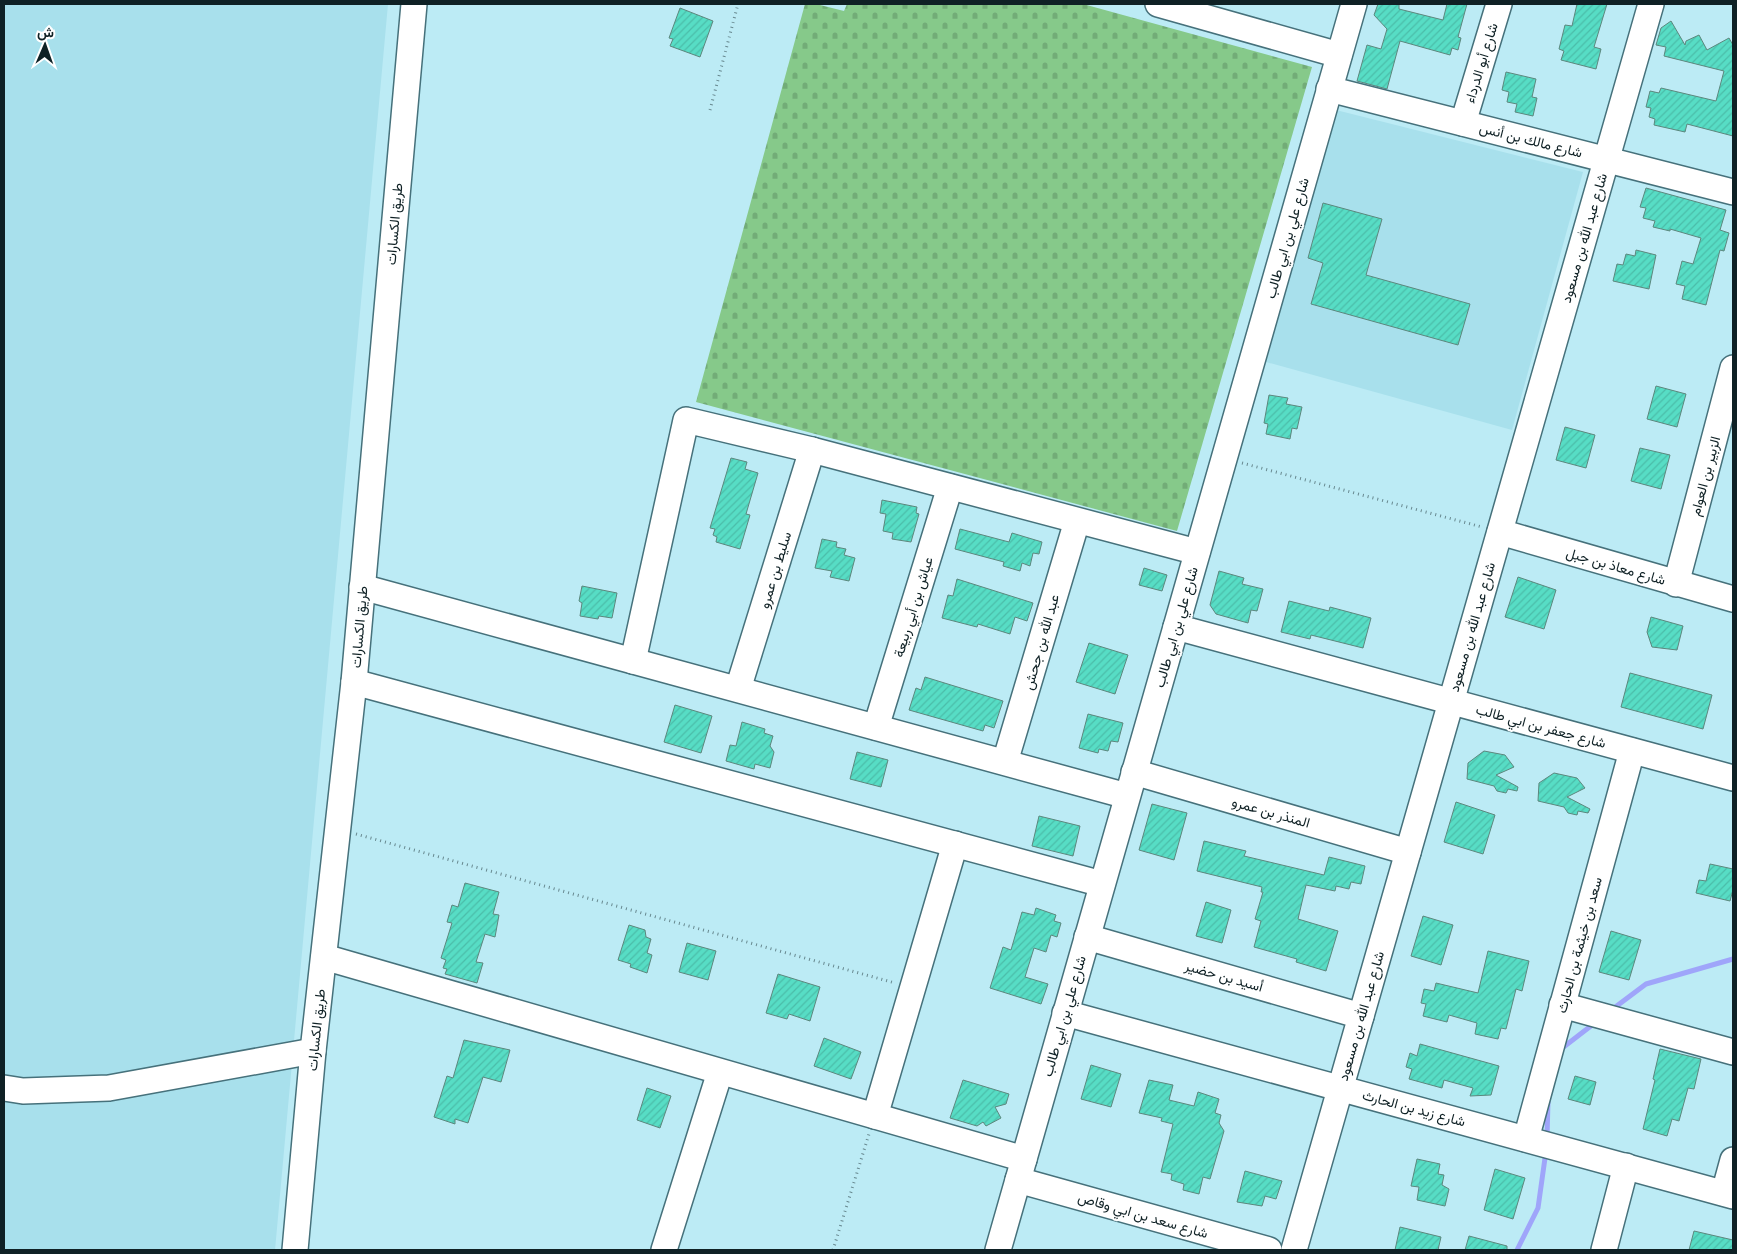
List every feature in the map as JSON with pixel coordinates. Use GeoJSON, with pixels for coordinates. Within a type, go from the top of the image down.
{"type":"FeatureCollection","features":[{"type":"Feature","properties":{"kind":"street","name":"طريق الكسارات"},"geometry":{"type":"LineString","coordinates":[[295,1250],[313,1051],[354,682],[414,4]]}},
{"type":"Feature","properties":{"kind":"street"},"geometry":{"type":"LineString","coordinates":[[1158,4],[1339,55]]}},
{"type":"Feature","properties":{"kind":"street","name":"شارع علي بن ابي طالب"},"geometry":{"type":"LineString","coordinates":[[998,1250],[1354,4]]}},
{"type":"Feature","properties":{"kind":"street","name":"شارع أبو الدرداء"},"geometry":{"type":"LineString","coordinates":[[1463,123],[1499,4]]}},
{"type":"Feature","properties":{"kind":"street","name":"شارع عبد الله بن مسعود"},"geometry":{"type":"LineString","coordinates":[[1294,1250],[1651,4]]}},
{"type":"Feature","properties":{"kind":"street","name":"شارع مالك بن أنس"},"geometry":{"type":"LineString","coordinates":[[1329,89],[1733,192]]}},
{"type":"Feature","properties":{"kind":"street","name":"الزبير بن العوام"},"geometry":{"type":"LineString","coordinates":[[1676,584],[1725,435],[1733,368]]}},
{"type":"Feature","properties":{"kind":"street"},"geometry":{"type":"LineString","coordinates":[[633,661],[686,420],[812,450],[1197,552]]}},
{"type":"Feature","properties":{"kind":"street","name":"سليط بن عمرو"},"geometry":{"type":"LineString","coordinates":[[738,689],[812,450]]}},
{"type":"Feature","properties":{"kind":"street","name":"عياش بن أبي ربيعة"},"geometry":{"type":"LineString","coordinates":[[876,727],[950,487]]}},
{"type":"Feature","properties":{"kind":"street","name":"عبد الله بن جحش"},"geometry":{"type":"LineString","coordinates":[[1005,762],[1077,521]]}},
{"type":"Feature","properties":{"kind":"street","name":"شارع معاذ بن جبل"},"geometry":{"type":"LineString","coordinates":[[1500,532],[1733,600]]}},
{"type":"Feature","properties":{"kind":"street"},"geometry":{"type":"LineString","coordinates":[[362,587],[1127,796]]}},
{"type":"Feature","properties":{"kind":"street","name":"شارع جعفر بن ابي طالب"},"geometry":{"type":"LineString","coordinates":[[1176,627],[1733,778]]}},
{"type":"Feature","properties":{"kind":"street"},"geometry":{"type":"LineString","coordinates":[[354,682],[1102,884]]}},
{"type":"Feature","properties":{"kind":"street","name":"سعد بن خيثمة بن الحارث"},"geometry":{"type":"LineString","coordinates":[[1526,1139],[1632,751]]}},
{"type":"Feature","properties":{"kind":"street","name":"المنذر بن عمرو"},"geometry":{"type":"LineString","coordinates":[[1134,772],[1408,852]]}},
{"type":"Feature","properties":{"kind":"street"},"geometry":{"type":"LineString","coordinates":[[875,1116],[955,844]]}},
{"type":"Feature","properties":{"kind":"street","name":"أسيد بن حضير"},"geometry":{"type":"LineString","coordinates":[[1087,937],[1361,1016]]}},
{"type":"Feature","properties":{"kind":"street","name":"شارع سعد بن ابي وقاص"},"geometry":{"type":"LineString","coordinates":[[324,957],[875,1116],[1021,1169],[1269,1250]]}},
{"type":"Feature","properties":{"kind":"street"},"geometry":{"type":"LineString","coordinates":[[1562,1005],[1733,1052]]}},
{"type":"Feature","properties":{"kind":"street","name":"شارع زيد بن الحارث"},"geometry":{"type":"LineString","coordinates":[[1065,1013],[1729,1194]]}},
{"type":"Feature","properties":{"kind":"street"},"geometry":{"type":"LineString","coordinates":[[4,1088],[22,1091],[110,1088],[313,1051]]}},
{"type":"Feature","properties":{"kind":"street"},"geometry":{"type":"LineString","coordinates":[[664,1250],[720,1072]]}},
{"type":"Feature","properties":{"kind":"street"},"geometry":{"type":"LineString","coordinates":[[1729,1194],[1733,1160]]}},
{"type":"Feature","properties":{"kind":"street"},"geometry":{"type":"LineString","coordinates":[[1604,1250],[1626,1166]]}},
{"type":"Feature","properties":{"kind":"path"},"geometry":{"type":"LineString","coordinates":[[710,110],[738,4]]}},
{"type":"Feature","properties":{"kind":"path"},"geometry":{"type":"LineString","coordinates":[[1224,458],[1500,532]]}},
{"type":"Feature","properties":{"kind":"path"},"geometry":{"type":"LineString","coordinates":[[338,829],[913,987]]}},
{"type":"Feature","properties":{"kind":"path"},"geometry":{"type":"LineString","coordinates":[[833,1250],[875,1116]]}},
{"type":"Feature","properties":{"kind":"shaded area"},"geometry":{"type":"Polygon","coordinates":[[[4,4],[388,4],[275,1250],[4,1250],[4,4]]]}},
{"type":"Feature","properties":{"kind":"shaded area"},"geometry":{"type":"Polygon","coordinates":[[[1336,110],[1583,172],[1512,430],[1266,362],[1336,110]]]}},
{"type":"Feature","properties":{"kind":"green space"},"geometry":{"type":"Polygon","coordinates":[[[805,4],[816,4],[844,11],[847,4],[1083,4],[1312,67],[1177,531],[696,402],[805,4]]]}},
{"type":"Feature","properties":{"kind":"building"},"geometry":{"type":"Polygon","coordinates":[[[1378,4],[1399,4],[1399,9],[1443,20],[1447,4],[1467,4],[1458,37],[1461,38],[1458,50],[1452,48],[1450,55],[1400,41],[1387,89],[1357,81],[1367,45],[1381,49],[1387,29],[1374,15],[1378,4]]]}},
{"type":"Feature","properties":{"kind":"building"},"geometry":{"type":"Polygon","coordinates":[[[1577,4],[1607,4],[1594,47],[1601,49],[1596,69],[1561,60],[1564,51],[1559,49],[1565,25],[1572,26],[1577,4]]]}},
{"type":"Feature","properties":{"kind":"building"},"geometry":{"type":"Polygon","coordinates":[[[680,8],[713,21],[700,57],[670,46],[673,39],[669,38],[680,8]]]}},
{"type":"Feature","properties":{"kind":"building"},"geometry":{"type":"Polygon","coordinates":[[[1671,21],[1685,45],[1686,41],[1699,35],[1707,50],[1729,38],[1733,45],[1733,136],[1687,124],[1685,132],[1654,125],[1655,119],[1649,117],[1651,108],[1646,107],[1650,91],[1659,93],[1661,88],[1716,101],[1724,71],[1664,56],[1666,47],[1656,45],[1661,28],[1671,21]]]}},
{"type":"Feature","properties":{"kind":"building"},"geometry":{"type":"Polygon","coordinates":[[[1506,72],[1536,79],[1532,97],[1537,98],[1533,116],[1515,112],[1517,104],[1507,102],[1509,92],[1502,90],[1506,72]]]}},
{"type":"Feature","properties":{"kind":"building"},"geometry":{"type":"Polygon","coordinates":[[[1646,188],[1726,210],[1720,230],[1729,233],[1724,251],[1720,250],[1706,305],[1682,299],[1685,286],[1676,284],[1682,261],[1693,264],[1701,238],[1670,229],[1670,231],[1653,227],[1655,221],[1643,218],[1646,208],[1640,207],[1646,188]]]}},
{"type":"Feature","properties":{"kind":"building"},"geometry":{"type":"Polygon","coordinates":[[[1323,203],[1382,219],[1366,275],[1470,304],[1458,345],[1311,304],[1323,263],[1308,258],[1323,203]]]}},
{"type":"Feature","properties":{"kind":"building"},"geometry":{"type":"Polygon","coordinates":[[[1636,250],[1656,255],[1649,289],[1613,281],[1617,264],[1623,265],[1626,254],[1635,256],[1636,250]]]}},
{"type":"Feature","properties":{"kind":"building"},"geometry":{"type":"Polygon","coordinates":[[[1656,386],[1686,394],[1677,427],[1647,419],[1656,386]]]}},
{"type":"Feature","properties":{"kind":"building"},"geometry":{"type":"Polygon","coordinates":[[[1269,395],[1288,398],[1286,404],[1302,407],[1297,429],[1292,428],[1290,439],[1266,434],[1268,424],[1264,423],[1269,395]]]}},
{"type":"Feature","properties":{"kind":"building"},"geometry":{"type":"Polygon","coordinates":[[[1565,427],[1595,435],[1586,468],[1556,460],[1565,427]]]}},
{"type":"Feature","properties":{"kind":"building"},"geometry":{"type":"Polygon","coordinates":[[[1640,448],[1670,455],[1661,489],[1631,481],[1640,448]]]}},
{"type":"Feature","properties":{"kind":"building"},"geometry":{"type":"Polygon","coordinates":[[[731,458],[747,462],[745,469],[758,473],[746,514],[750,515],[740,549],[716,542],[717,537],[713,535],[715,529],[710,528],[731,458]]]}},
{"type":"Feature","properties":{"kind":"building"},"geometry":{"type":"Polygon","coordinates":[[[882,500],[917,507],[916,513],[919,514],[911,542],[892,539],[893,533],[883,531],[886,514],[880,513],[882,500]]]}},
{"type":"Feature","properties":{"kind":"building"},"geometry":{"type":"Polygon","coordinates":[[[960,529],[1009,542],[1012,533],[1042,542],[1039,554],[1033,553],[1030,566],[1022,563],[1020,571],[1003,566],[1004,562],[955,549],[960,529]]]}},
{"type":"Feature","properties":{"kind":"building"},"geometry":{"type":"Polygon","coordinates":[[[822,539],[837,542],[836,547],[846,549],[844,555],[855,558],[849,581],[830,577],[832,571],[815,568],[822,539]]]}},
{"type":"Feature","properties":{"kind":"building"},"geometry":{"type":"Polygon","coordinates":[[[1144,568],[1167,575],[1162,591],[1139,585],[1144,568]]]}},
{"type":"Feature","properties":{"kind":"building"},"geometry":{"type":"Polygon","coordinates":[[[1219,571],[1244,578],[1242,584],[1263,589],[1257,611],[1251,610],[1248,623],[1216,614],[1210,605],[1219,571]]]}},
{"type":"Feature","properties":{"kind":"building"},"geometry":{"type":"Polygon","coordinates":[[[1518,577],[1556,590],[1544,629],[1505,617],[1518,577]]]}},
{"type":"Feature","properties":{"kind":"building"},"geometry":{"type":"Polygon","coordinates":[[[957,579],[1033,603],[1027,621],[1015,617],[1010,634],[978,624],[977,627],[942,618],[948,595],[953,596],[957,579]]]}},
{"type":"Feature","properties":{"kind":"building"},"geometry":{"type":"Polygon","coordinates":[[[582,586],[617,593],[612,618],[599,616],[598,619],[580,616],[582,603],[579,601],[582,586]]]}},
{"type":"Feature","properties":{"kind":"building"},"geometry":{"type":"Polygon","coordinates":[[[1289,601],[1329,611],[1330,607],[1371,618],[1363,648],[1311,635],[1310,639],[1281,632],[1289,601]]]}},
{"type":"Feature","properties":{"kind":"building"},"geometry":{"type":"Polygon","coordinates":[[[1651,617],[1683,626],[1677,650],[1652,647],[1647,632],[1651,617]]]}},
{"type":"Feature","properties":{"kind":"building"},"geometry":{"type":"Polygon","coordinates":[[[1089,643],[1128,655],[1115,694],[1076,682],[1089,643]]]}},
{"type":"Feature","properties":{"kind":"building"},"geometry":{"type":"Polygon","coordinates":[[[1630,673],[1712,695],[1703,729],[1621,707],[1630,673]]]}},
{"type":"Feature","properties":{"kind":"building"},"geometry":{"type":"Polygon","coordinates":[[[925,677],[1003,701],[994,728],[985,725],[983,731],[909,710],[916,688],[921,690],[925,677]]]}},
{"type":"Feature","properties":{"kind":"building"},"geometry":{"type":"Polygon","coordinates":[[[675,705],[712,716],[701,753],[664,742],[675,705]]]}},
{"type":"Feature","properties":{"kind":"building"},"geometry":{"type":"Polygon","coordinates":[[[1088,714],[1123,723],[1118,742],[1111,741],[1108,751],[1099,749],[1098,753],[1079,748],[1088,714]]]}},
{"type":"Feature","properties":{"kind":"building"},"geometry":{"type":"Polygon","coordinates":[[[742,722],[765,729],[764,733],[773,736],[770,746],[774,752],[770,768],[755,764],[754,769],[726,761],[730,745],[736,746],[742,722]]]}},
{"type":"Feature","properties":{"kind":"building"},"geometry":{"type":"Polygon","coordinates":[[[1484,751],[1505,755],[1514,767],[1496,775],[1518,787],[1517,791],[1508,789],[1506,793],[1497,791],[1494,786],[1467,779],[1468,763],[1484,751]]]}},
{"type":"Feature","properties":{"kind":"building"},"geometry":{"type":"Polygon","coordinates":[[[857,752],[888,760],[881,787],[850,779],[857,752]]]}},
{"type":"Feature","properties":{"kind":"building"},"geometry":{"type":"Polygon","coordinates":[[[1554,773],[1577,778],[1585,788],[1567,797],[1590,809],[1588,813],[1578,811],[1577,815],[1568,813],[1564,807],[1538,801],[1539,783],[1554,773]]]}},
{"type":"Feature","properties":{"kind":"building"},"geometry":{"type":"Polygon","coordinates":[[[1456,802],[1495,815],[1483,854],[1444,842],[1456,802]]]}},
{"type":"Feature","properties":{"kind":"building"},"geometry":{"type":"Polygon","coordinates":[[[1152,804],[1187,813],[1174,860],[1139,850],[1152,804]]]}},
{"type":"Feature","properties":{"kind":"building"},"geometry":{"type":"Polygon","coordinates":[[[1039,816],[1080,826],[1073,856],[1032,846],[1039,816]]]}},
{"type":"Feature","properties":{"kind":"building"},"geometry":{"type":"Polygon","coordinates":[[[1204,841],[1246,851],[1244,856],[1324,875],[1329,857],[1365,866],[1361,884],[1351,882],[1349,889],[1336,886],[1335,891],[1306,885],[1298,919],[1338,931],[1326,971],[1296,962],[1297,959],[1254,947],[1261,921],[1255,919],[1263,892],[1261,892],[1262,887],[1197,871],[1204,841]]]}},
{"type":"Feature","properties":{"kind":"building"},"geometry":{"type":"Polygon","coordinates":[[[1710,864],[1733,869],[1733,890],[1730,901],[1696,893],[1699,880],[1706,881],[1710,864]]]}},
{"type":"Feature","properties":{"kind":"building"},"geometry":{"type":"Polygon","coordinates":[[[465,883],[499,892],[493,914],[499,915],[495,937],[485,934],[476,962],[483,963],[477,983],[445,974],[447,969],[443,968],[446,960],[441,958],[452,923],[447,922],[452,905],[458,907],[465,883]]]}},
{"type":"Feature","properties":{"kind":"building"},"geometry":{"type":"Polygon","coordinates":[[[1206,902],[1231,910],[1222,943],[1196,936],[1206,902]]]}},
{"type":"Feature","properties":{"kind":"building"},"geometry":{"type":"Polygon","coordinates":[[[1036,908],[1056,915],[1054,921],[1061,923],[1057,937],[1051,935],[1046,952],[1034,948],[1025,977],[1048,984],[1041,1004],[990,988],[1003,947],[1011,950],[1022,912],[1034,915],[1036,908]]]}},
{"type":"Feature","properties":{"kind":"building"},"geometry":{"type":"Polygon","coordinates":[[[1423,916],[1453,925],[1441,965],[1411,956],[1423,916]]]}},
{"type":"Feature","properties":{"kind":"building"},"geometry":{"type":"Polygon","coordinates":[[[629,925],[645,930],[646,937],[651,939],[647,953],[652,955],[647,973],[630,967],[631,964],[618,960],[629,925]]]}},
{"type":"Feature","properties":{"kind":"building"},"geometry":{"type":"Polygon","coordinates":[[[1611,931],[1641,940],[1629,980],[1599,972],[1611,931]]]}},
{"type":"Feature","properties":{"kind":"building"},"geometry":{"type":"Polygon","coordinates":[[[687,943],[716,951],[708,980],[679,972],[687,943]]]}},
{"type":"Feature","properties":{"kind":"building"},"geometry":{"type":"Polygon","coordinates":[[[1488,951],[1529,961],[1522,991],[1516,989],[1506,1029],[1501,1028],[1498,1039],[1475,1034],[1477,1023],[1449,1015],[1447,1022],[1423,1016],[1426,1004],[1421,1003],[1424,989],[1434,991],[1436,983],[1478,993],[1488,951]]]}},
{"type":"Feature","properties":{"kind":"building"},"geometry":{"type":"Polygon","coordinates":[[[778,974],[820,987],[810,1021],[789,1014],[787,1019],[766,1013],[778,974]]]}},
{"type":"Feature","properties":{"kind":"building"},"geometry":{"type":"Polygon","coordinates":[[[824,1038],[861,1052],[851,1079],[814,1066],[824,1038]]]}},
{"type":"Feature","properties":{"kind":"building"},"geometry":{"type":"Polygon","coordinates":[[[464,1040],[510,1050],[501,1082],[483,1077],[468,1123],[455,1119],[455,1124],[434,1117],[447,1076],[453,1078],[464,1040]]]}},
{"type":"Feature","properties":{"kind":"building"},"geometry":{"type":"Polygon","coordinates":[[[1420,1044],[1499,1066],[1491,1095],[1470,1096],[1473,1088],[1444,1080],[1442,1088],[1409,1079],[1412,1069],[1406,1067],[1410,1053],[1417,1056],[1420,1044]]]}},
{"type":"Feature","properties":{"kind":"building"},"geometry":{"type":"Polygon","coordinates":[[[1660,1049],[1701,1059],[1694,1089],[1688,1088],[1679,1121],[1672,1119],[1667,1136],[1643,1129],[1655,1080],[1653,1079],[1660,1049]]]}},
{"type":"Feature","properties":{"kind":"building"},"geometry":{"type":"Polygon","coordinates":[[[1091,1065],[1121,1074],[1111,1107],[1081,1099],[1091,1065]]]}},
{"type":"Feature","properties":{"kind":"building"},"geometry":{"type":"Polygon","coordinates":[[[1575,1076],[1596,1082],[1590,1105],[1568,1099],[1575,1076]]]}},
{"type":"Feature","properties":{"kind":"building"},"geometry":{"type":"Polygon","coordinates":[[[963,1080],[1009,1094],[1006,1104],[995,1107],[1001,1118],[986,1126],[983,1122],[977,1126],[950,1118],[963,1080]]]}},
{"type":"Feature","properties":{"kind":"building"},"geometry":{"type":"Polygon","coordinates":[[[1149,1080],[1173,1085],[1169,1100],[1194,1106],[1198,1092],[1219,1099],[1215,1113],[1221,1115],[1219,1123],[1224,1131],[1210,1179],[1203,1177],[1199,1194],[1183,1190],[1184,1184],[1171,1180],[1172,1174],[1161,1172],[1173,1124],[1161,1121],[1162,1118],[1139,1113],[1149,1080]]]}},
{"type":"Feature","properties":{"kind":"building"},"geometry":{"type":"Polygon","coordinates":[[[647,1088],[671,1096],[660,1128],[637,1120],[647,1088]]]}},
{"type":"Feature","properties":{"kind":"building"},"geometry":{"type":"Polygon","coordinates":[[[1417,1159],[1440,1164],[1438,1174],[1444,1175],[1442,1185],[1449,1189],[1445,1206],[1417,1200],[1419,1187],[1411,1186],[1417,1159]]]}},
{"type":"Feature","properties":{"kind":"building"},"geometry":{"type":"Polygon","coordinates":[[[1495,1169],[1525,1178],[1513,1219],[1484,1210],[1495,1169]]]}},
{"type":"Feature","properties":{"kind":"building"},"geometry":{"type":"Polygon","coordinates":[[[1245,1171],[1282,1181],[1276,1199],[1265,1196],[1262,1206],[1237,1202],[1245,1171]]]}},
{"type":"Feature","properties":{"kind":"building"},"geometry":{"type":"Polygon","coordinates":[[[1400,1227],[1441,1237],[1438,1250],[1395,1250],[1400,1227]]]}},
{"type":"Feature","properties":{"kind":"building"},"geometry":{"type":"Polygon","coordinates":[[[1694,1231],[1733,1240],[1733,1250],[1689,1250],[1694,1231]]]}},
{"type":"Feature","properties":{"kind":"building"},"geometry":{"type":"Polygon","coordinates":[[[1469,1236],[1507,1246],[1507,1250],[1465,1250],[1469,1236]]]}},
{"type":"Feature","properties":{"kind":"waterway"},"geometry":{"type":"LineString","coordinates":[[1610,1011],[1646,984],[1733,959]]}},
{"type":"Feature","properties":{"kind":"waterway"},"geometry":{"type":"LineString","coordinates":[[1561,1049],[1596,1022]]}},
{"type":"Feature","properties":{"kind":"waterway"},"geometry":{"type":"LineString","coordinates":[[1547,1138],[1548,1101]]}},
{"type":"Feature","properties":{"kind":"waterway"},"geometry":{"type":"LineString","coordinates":[[1517,1250],[1538,1208],[1546,1151]]}}]}
